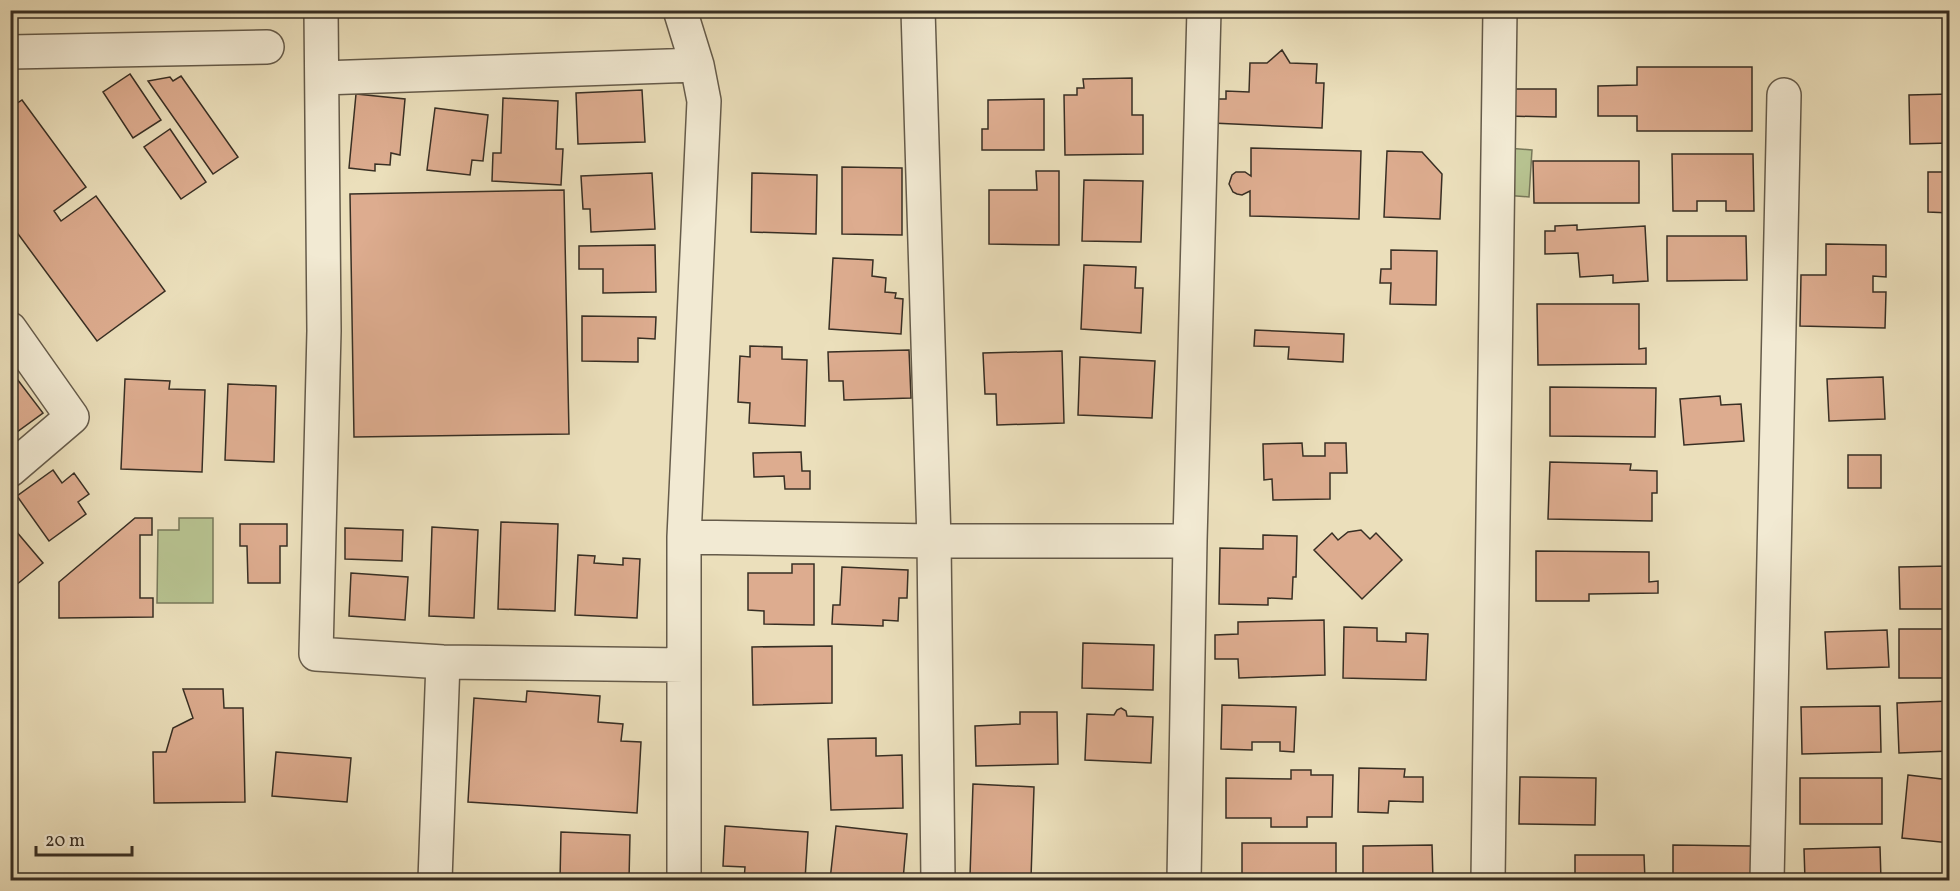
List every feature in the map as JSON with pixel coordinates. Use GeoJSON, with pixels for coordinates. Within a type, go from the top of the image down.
{"type":"FeatureCollection","features":[{"type":"Feature","properties":{"kind":"street"},"geometry":{"type":"LineString","coordinates":[[321,10],[324,331],[316,654],[443,662],[684,665]]}},
{"type":"Feature","properties":{"kind":"street"},"geometry":{"type":"LineString","coordinates":[[680,10],[697,65],[704,101],[684,537],[684,880]]}},
{"type":"Feature","properties":{"kind":"street"},"geometry":{"type":"LineString","coordinates":[[918,10],[934,541],[939,880]]}},
{"type":"Feature","properties":{"kind":"street"},"geometry":{"type":"LineString","coordinates":[[1184,880],[1204,10]]}},
{"type":"Feature","properties":{"kind":"street"},"geometry":{"type":"LineString","coordinates":[[1488,880],[1500,10]]}},
{"type":"Feature","properties":{"kind":"street"},"geometry":{"type":"LineString","coordinates":[[10,52],[267,47]]}},
{"type":"Feature","properties":{"kind":"street"},"geometry":{"type":"LineString","coordinates":[[322,78],[697,65]]}},
{"type":"Feature","properties":{"kind":"street"},"geometry":{"type":"LineString","coordinates":[[1767,880],[1785,95]]}},
{"type":"Feature","properties":{"kind":"street"},"geometry":{"type":"LineString","coordinates":[[10,329],[72,417],[10,470]]}},
{"type":"Feature","properties":{"kind":"street"},"geometry":{"type":"LineString","coordinates":[[684,537],[934,541],[1190,541]]}},
{"type":"Feature","properties":{"kind":"street"},"geometry":{"type":"LineString","coordinates":[[435,880],[443,662]]}},
{"type":"Feature","properties":{"kind":"green space"},"geometry":{"type":"Polygon","coordinates":[[[1507,148],[1532,150],[1529,197],[1504,195],[1507,148]]]}},
{"type":"Feature","properties":{"kind":"green space"},"geometry":{"type":"Polygon","coordinates":[[[179,518],[213,518],[213,603],[157,603],[158,530],[179,530],[179,518]]]}},
{"type":"Feature","properties":{"kind":"building"},"geometry":{"type":"Polygon","coordinates":[[[1282,50],[1290,63],[1317,64],[1316,83],[1324,83],[1322,128],[1212,123],[1213,99],[1226,99],[1226,91],[1249,92],[1250,63],[1267,63],[1282,50]]]}},
{"type":"Feature","properties":{"kind":"building"},"geometry":{"type":"Polygon","coordinates":[[[1637,67],[1752,67],[1752,131],[1637,131],[1637,116],[1598,116],[1598,86],[1637,85],[1637,67]]]}},
{"type":"Feature","properties":{"kind":"building"},"geometry":{"type":"Polygon","coordinates":[[[130,74],[161,120],[133,138],[103,92],[130,74]]]}},
{"type":"Feature","properties":{"kind":"building"},"geometry":{"type":"Polygon","coordinates":[[[181,76],[238,157],[213,174],[148,81],[170,77],[173,81],[181,76]]]}},
{"type":"Feature","properties":{"kind":"building"},"geometry":{"type":"Polygon","coordinates":[[[1132,78],[1132,115],[1143,115],[1143,154],[1065,155],[1064,95],[1077,95],[1077,88],[1084,88],[1083,79],[1132,78]]]}},
{"type":"Feature","properties":{"kind":"building"},"geometry":{"type":"Polygon","coordinates":[[[1507,89],[1556,89],[1556,117],[1507,116],[1507,89]]]}},
{"type":"Feature","properties":{"kind":"building"},"geometry":{"type":"Polygon","coordinates":[[[642,90],[645,142],[578,144],[576,93],[642,90]]]}},
{"type":"Feature","properties":{"kind":"building"},"geometry":{"type":"Polygon","coordinates":[[[356,94],[405,99],[400,155],[391,153],[390,165],[375,164],[375,171],[349,168],[356,94]]]}},
{"type":"Feature","properties":{"kind":"building"},"geometry":{"type":"Polygon","coordinates":[[[1950,94],[1950,143],[1910,144],[1909,95],[1950,94]]]}},
{"type":"Feature","properties":{"kind":"building"},"geometry":{"type":"Polygon","coordinates":[[[503,98],[558,101],[556,149],[563,149],[561,185],[492,181],[493,153],[501,153],[503,98]]]}},
{"type":"Feature","properties":{"kind":"building"},"geometry":{"type":"Polygon","coordinates":[[[1044,99],[1044,150],[982,150],[982,129],[988,129],[988,100],[1044,99]]]}},
{"type":"Feature","properties":{"kind":"building"},"geometry":{"type":"Polygon","coordinates":[[[22,100],[86,187],[54,211],[61,221],[96,196],[165,291],[97,341],[10,223],[10,108],[22,100]]]}},
{"type":"Feature","properties":{"kind":"building"},"geometry":{"type":"Polygon","coordinates":[[[435,108],[488,115],[483,161],[472,160],[470,175],[427,170],[435,108]]]}},
{"type":"Feature","properties":{"kind":"building"},"geometry":{"type":"Polygon","coordinates":[[[170,129],[206,182],[181,199],[144,147],[170,129]]]}},
{"type":"Feature","properties":{"kind":"building"},"geometry":{"type":"Polygon","coordinates":[[[1251,148],[1361,151],[1359,219],[1250,216],[1250,191],[1242,195],[1237,194],[1233,192],[1229,184],[1232,175],[1236,172],[1245,172],[1251,176],[1251,148]]]}},
{"type":"Feature","properties":{"kind":"building"},"geometry":{"type":"Polygon","coordinates":[[[1387,151],[1422,152],[1442,174],[1440,219],[1384,217],[1387,151]]]}},
{"type":"Feature","properties":{"kind":"building"},"geometry":{"type":"Polygon","coordinates":[[[1672,154],[1753,154],[1754,211],[1726,211],[1726,201],[1697,201],[1697,211],[1673,211],[1672,154]]]}},
{"type":"Feature","properties":{"kind":"building"},"geometry":{"type":"Polygon","coordinates":[[[1533,161],[1639,161],[1639,203],[1534,203],[1533,161]]]}},
{"type":"Feature","properties":{"kind":"building"},"geometry":{"type":"Polygon","coordinates":[[[842,167],[902,168],[902,235],[842,234],[842,167]]]}},
{"type":"Feature","properties":{"kind":"building"},"geometry":{"type":"Polygon","coordinates":[[[1036,171],[1059,171],[1059,245],[989,244],[989,190],[1037,190],[1036,171]]]}},
{"type":"Feature","properties":{"kind":"building"},"geometry":{"type":"Polygon","coordinates":[[[1928,172],[1950,172],[1950,213],[1928,212],[1928,172]]]}},
{"type":"Feature","properties":{"kind":"building"},"geometry":{"type":"Polygon","coordinates":[[[652,173],[655,229],[591,232],[590,209],[583,209],[581,176],[652,173]]]}},
{"type":"Feature","properties":{"kind":"building"},"geometry":{"type":"Polygon","coordinates":[[[752,173],[817,175],[816,234],[751,232],[752,173]]]}},
{"type":"Feature","properties":{"kind":"building"},"geometry":{"type":"Polygon","coordinates":[[[1084,180],[1143,181],[1141,242],[1082,241],[1084,180]]]}},
{"type":"Feature","properties":{"kind":"building"},"geometry":{"type":"Polygon","coordinates":[[[564,190],[569,434],[354,437],[350,194],[564,190]]]}},
{"type":"Feature","properties":{"kind":"building"},"geometry":{"type":"Polygon","coordinates":[[[1577,225],[1577,230],[1645,226],[1648,281],[1613,283],[1613,275],[1580,277],[1578,253],[1545,254],[1545,231],[1555,231],[1555,226],[1577,225]]]}},
{"type":"Feature","properties":{"kind":"building"},"geometry":{"type":"Polygon","coordinates":[[[1667,236],[1746,236],[1747,280],[1667,281],[1667,236]]]}},
{"type":"Feature","properties":{"kind":"building"},"geometry":{"type":"Polygon","coordinates":[[[1826,244],[1886,245],[1886,277],[1873,276],[1873,292],[1886,292],[1885,328],[1800,326],[1801,275],[1826,275],[1826,244]]]}},
{"type":"Feature","properties":{"kind":"building"},"geometry":{"type":"Polygon","coordinates":[[[655,245],[656,292],[603,293],[603,269],[579,269],[579,246],[655,245]]]}},
{"type":"Feature","properties":{"kind":"building"},"geometry":{"type":"Polygon","coordinates":[[[1391,250],[1437,251],[1436,305],[1390,304],[1391,283],[1380,283],[1381,269],[1391,269],[1391,250]]]}},
{"type":"Feature","properties":{"kind":"building"},"geometry":{"type":"Polygon","coordinates":[[[833,258],[873,260],[872,276],[886,278],[885,292],[896,293],[895,298],[903,299],[901,334],[829,329],[833,258]]]}},
{"type":"Feature","properties":{"kind":"building"},"geometry":{"type":"Polygon","coordinates":[[[1084,265],[1136,267],[1135,288],[1143,288],[1141,333],[1081,329],[1084,265]]]}},
{"type":"Feature","properties":{"kind":"building"},"geometry":{"type":"Polygon","coordinates":[[[1537,304],[1639,304],[1639,349],[1646,348],[1646,364],[1538,365],[1537,304]]]}},
{"type":"Feature","properties":{"kind":"building"},"geometry":{"type":"Polygon","coordinates":[[[582,316],[656,317],[655,339],[638,338],[638,362],[582,361],[582,316]]]}},
{"type":"Feature","properties":{"kind":"building"},"geometry":{"type":"Polygon","coordinates":[[[1255,330],[1344,334],[1343,362],[1288,359],[1289,347],[1254,346],[1255,330]]]}},
{"type":"Feature","properties":{"kind":"building"},"geometry":{"type":"Polygon","coordinates":[[[750,346],[782,347],[782,359],[807,360],[805,426],[749,423],[750,403],[738,402],[740,356],[750,357],[750,346]]]}},
{"type":"Feature","properties":{"kind":"building"},"geometry":{"type":"Polygon","coordinates":[[[909,350],[911,398],[844,400],[843,381],[829,381],[828,352],[909,350]]]}},
{"type":"Feature","properties":{"kind":"building"},"geometry":{"type":"Polygon","coordinates":[[[1062,351],[1064,423],[997,425],[996,394],[985,394],[983,353],[1062,351]]]}},
{"type":"Feature","properties":{"kind":"building"},"geometry":{"type":"Polygon","coordinates":[[[1080,357],[1155,361],[1152,418],[1078,415],[1080,357]]]}},
{"type":"Feature","properties":{"kind":"building"},"geometry":{"type":"Polygon","coordinates":[[[14,375],[43,413],[10,437],[10,377],[14,375]]]}},
{"type":"Feature","properties":{"kind":"building"},"geometry":{"type":"Polygon","coordinates":[[[1883,377],[1885,419],[1829,421],[1827,379],[1883,377]]]}},
{"type":"Feature","properties":{"kind":"building"},"geometry":{"type":"Polygon","coordinates":[[[125,379],[170,381],[169,389],[205,390],[202,472],[121,469],[125,379]]]}},
{"type":"Feature","properties":{"kind":"building"},"geometry":{"type":"Polygon","coordinates":[[[228,384],[276,386],[274,462],[225,460],[228,384]]]}},
{"type":"Feature","properties":{"kind":"building"},"geometry":{"type":"Polygon","coordinates":[[[1550,387],[1656,388],[1655,437],[1550,436],[1550,387]]]}},
{"type":"Feature","properties":{"kind":"building"},"geometry":{"type":"Polygon","coordinates":[[[1720,396],[1721,405],[1741,404],[1744,441],[1684,445],[1680,399],[1720,396]]]}},
{"type":"Feature","properties":{"kind":"building"},"geometry":{"type":"Polygon","coordinates":[[[1302,443],[1303,456],[1325,456],[1325,443],[1346,443],[1347,473],[1330,473],[1330,499],[1273,500],[1272,479],[1264,480],[1263,444],[1302,443]]]}},
{"type":"Feature","properties":{"kind":"building"},"geometry":{"type":"Polygon","coordinates":[[[801,452],[802,471],[810,471],[810,489],[785,489],[784,476],[754,477],[753,453],[801,452]]]}},
{"type":"Feature","properties":{"kind":"building"},"geometry":{"type":"Polygon","coordinates":[[[1848,455],[1881,455],[1881,488],[1848,488],[1848,455]]]}},
{"type":"Feature","properties":{"kind":"building"},"geometry":{"type":"Polygon","coordinates":[[[1550,462],[1631,464],[1630,470],[1657,471],[1657,493],[1652,493],[1652,521],[1548,519],[1550,462]]]}},
{"type":"Feature","properties":{"kind":"building"},"geometry":{"type":"Polygon","coordinates":[[[53,470],[62,483],[74,473],[89,494],[78,502],[86,514],[49,541],[17,496],[53,470]]]}},
{"type":"Feature","properties":{"kind":"building"},"geometry":{"type":"Polygon","coordinates":[[[135,518],[152,518],[152,535],[140,535],[140,598],[153,598],[153,617],[59,618],[59,582],[135,518]]]}},
{"type":"Feature","properties":{"kind":"building"},"geometry":{"type":"Polygon","coordinates":[[[501,522],[558,524],[555,611],[498,609],[501,522]]]}},
{"type":"Feature","properties":{"kind":"building"},"geometry":{"type":"Polygon","coordinates":[[[10,524],[43,563],[10,590],[10,524]]]}},
{"type":"Feature","properties":{"kind":"building"},"geometry":{"type":"Polygon","coordinates":[[[240,524],[287,524],[287,546],[280,546],[280,583],[248,583],[247,546],[240,546],[240,524]]]}},
{"type":"Feature","properties":{"kind":"building"},"geometry":{"type":"Polygon","coordinates":[[[432,527],[478,530],[474,618],[429,616],[432,527]]]}},
{"type":"Feature","properties":{"kind":"building"},"geometry":{"type":"Polygon","coordinates":[[[345,528],[403,530],[402,561],[345,559],[345,528]]]}},
{"type":"Feature","properties":{"kind":"building"},"geometry":{"type":"Polygon","coordinates":[[[1361,530],[1370,539],[1376,533],[1402,560],[1362,599],[1314,550],[1332,533],[1338,540],[1348,532],[1361,530]]]}},
{"type":"Feature","properties":{"kind":"building"},"geometry":{"type":"Polygon","coordinates":[[[1263,535],[1297,536],[1296,577],[1293,577],[1292,599],[1268,598],[1268,605],[1219,604],[1220,548],[1263,549],[1263,535]]]}},
{"type":"Feature","properties":{"kind":"building"},"geometry":{"type":"Polygon","coordinates":[[[1536,551],[1649,552],[1649,582],[1658,581],[1658,593],[1589,594],[1589,601],[1536,601],[1536,551]]]}},
{"type":"Feature","properties":{"kind":"building"},"geometry":{"type":"Polygon","coordinates":[[[578,555],[595,556],[594,563],[623,565],[623,558],[640,559],[637,618],[575,615],[578,555]]]}},
{"type":"Feature","properties":{"kind":"building"},"geometry":{"type":"Polygon","coordinates":[[[792,564],[814,564],[814,625],[764,624],[764,611],[748,610],[748,573],[792,573],[792,564]]]}},
{"type":"Feature","properties":{"kind":"building"},"geometry":{"type":"Polygon","coordinates":[[[1950,566],[1950,609],[1900,609],[1899,567],[1950,566]]]}},
{"type":"Feature","properties":{"kind":"building"},"geometry":{"type":"Polygon","coordinates":[[[842,567],[908,570],[907,598],[899,598],[898,621],[883,620],[883,626],[832,624],[833,605],[840,605],[842,567]]]}},
{"type":"Feature","properties":{"kind":"building"},"geometry":{"type":"Polygon","coordinates":[[[351,573],[408,577],[405,620],[349,616],[351,573]]]}},
{"type":"Feature","properties":{"kind":"building"},"geometry":{"type":"Polygon","coordinates":[[[1324,620],[1325,675],[1239,678],[1238,659],[1215,659],[1215,635],[1238,634],[1238,622],[1324,620]]]}},
{"type":"Feature","properties":{"kind":"building"},"geometry":{"type":"Polygon","coordinates":[[[1344,627],[1377,628],[1377,641],[1406,642],[1406,633],[1428,634],[1426,680],[1343,678],[1344,627]]]}},
{"type":"Feature","properties":{"kind":"building"},"geometry":{"type":"Polygon","coordinates":[[[1899,629],[1950,629],[1950,678],[1899,678],[1899,629]]]}},
{"type":"Feature","properties":{"kind":"building"},"geometry":{"type":"Polygon","coordinates":[[[1887,630],[1889,667],[1827,669],[1825,632],[1887,630]]]}},
{"type":"Feature","properties":{"kind":"building"},"geometry":{"type":"Polygon","coordinates":[[[1083,643],[1154,645],[1153,690],[1082,688],[1083,643]]]}},
{"type":"Feature","properties":{"kind":"building"},"geometry":{"type":"Polygon","coordinates":[[[832,646],[832,703],[753,705],[752,647],[832,646]]]}},
{"type":"Feature","properties":{"kind":"building"},"geometry":{"type":"Polygon","coordinates":[[[183,689],[223,689],[224,708],[243,708],[245,802],[154,803],[153,752],[166,752],[173,728],[193,718],[183,689]]]}},
{"type":"Feature","properties":{"kind":"building"},"geometry":{"type":"Polygon","coordinates":[[[527,691],[600,696],[598,722],[623,724],[621,741],[641,742],[637,813],[468,802],[474,698],[526,702],[527,691]]]}},
{"type":"Feature","properties":{"kind":"building"},"geometry":{"type":"Polygon","coordinates":[[[1950,701],[1950,751],[1899,753],[1897,703],[1950,701]]]}},
{"type":"Feature","properties":{"kind":"building"},"geometry":{"type":"Polygon","coordinates":[[[1222,705],[1296,707],[1294,752],[1280,751],[1280,742],[1252,742],[1252,750],[1221,749],[1222,705]]]}},
{"type":"Feature","properties":{"kind":"building"},"geometry":{"type":"Polygon","coordinates":[[[1880,706],[1881,752],[1802,754],[1801,707],[1880,706]]]}},
{"type":"Feature","properties":{"kind":"building"},"geometry":{"type":"Polygon","coordinates":[[[1121,708],[1126,711],[1127,716],[1153,717],[1151,763],[1085,760],[1087,714],[1114,715],[1121,708]]]}},
{"type":"Feature","properties":{"kind":"building"},"geometry":{"type":"Polygon","coordinates":[[[1020,712],[1057,712],[1058,764],[976,766],[975,726],[1020,724],[1020,712]]]}},
{"type":"Feature","properties":{"kind":"building"},"geometry":{"type":"Polygon","coordinates":[[[876,738],[876,756],[902,755],[903,808],[831,810],[828,739],[876,738]]]}},
{"type":"Feature","properties":{"kind":"building"},"geometry":{"type":"Polygon","coordinates":[[[276,752],[351,758],[347,802],[272,796],[276,752]]]}},
{"type":"Feature","properties":{"kind":"building"},"geometry":{"type":"Polygon","coordinates":[[[1359,768],[1405,769],[1404,777],[1423,777],[1423,802],[1389,801],[1388,813],[1358,812],[1359,768]]]}},
{"type":"Feature","properties":{"kind":"building"},"geometry":{"type":"Polygon","coordinates":[[[1291,770],[1311,770],[1311,775],[1333,775],[1332,817],[1307,817],[1307,827],[1271,827],[1271,818],[1226,818],[1226,778],[1291,779],[1291,770]]]}},
{"type":"Feature","properties":{"kind":"building"},"geometry":{"type":"Polygon","coordinates":[[[1908,775],[1950,780],[1950,843],[1902,838],[1908,775]]]}},
{"type":"Feature","properties":{"kind":"building"},"geometry":{"type":"Polygon","coordinates":[[[1520,777],[1596,778],[1595,825],[1519,824],[1520,777]]]}},
{"type":"Feature","properties":{"kind":"building"},"geometry":{"type":"Polygon","coordinates":[[[1800,778],[1882,778],[1882,824],[1800,824],[1800,778]]]}},
{"type":"Feature","properties":{"kind":"building"},"geometry":{"type":"Polygon","coordinates":[[[973,784],[1034,787],[1031,878],[970,876],[973,784]]]}},
{"type":"Feature","properties":{"kind":"building"},"geometry":{"type":"Polygon","coordinates":[[[725,826],[808,832],[805,880],[744,880],[745,867],[723,866],[725,826]]]}},
{"type":"Feature","properties":{"kind":"building"},"geometry":{"type":"Polygon","coordinates":[[[836,826],[907,834],[903,880],[830,880],[836,826]]]}},
{"type":"Feature","properties":{"kind":"building"},"geometry":{"type":"Polygon","coordinates":[[[561,832],[630,835],[629,880],[560,880],[561,832]]]}},
{"type":"Feature","properties":{"kind":"building"},"geometry":{"type":"Polygon","coordinates":[[[1242,843],[1336,843],[1336,880],[1242,880],[1242,843]]]}},
{"type":"Feature","properties":{"kind":"building"},"geometry":{"type":"Polygon","coordinates":[[[1432,845],[1433,880],[1363,880],[1363,846],[1432,845]]]}},
{"type":"Feature","properties":{"kind":"building"},"geometry":{"type":"Polygon","coordinates":[[[1673,845],[1751,846],[1751,880],[1673,880],[1673,845]]]}},
{"type":"Feature","properties":{"kind":"building"},"geometry":{"type":"Polygon","coordinates":[[[1880,847],[1881,880],[1805,880],[1804,849],[1880,847]]]}},
{"type":"Feature","properties":{"kind":"building"},"geometry":{"type":"Polygon","coordinates":[[[1575,855],[1644,855],[1645,880],[1549,880],[1549,877],[1575,877],[1575,855]]]}}]}
